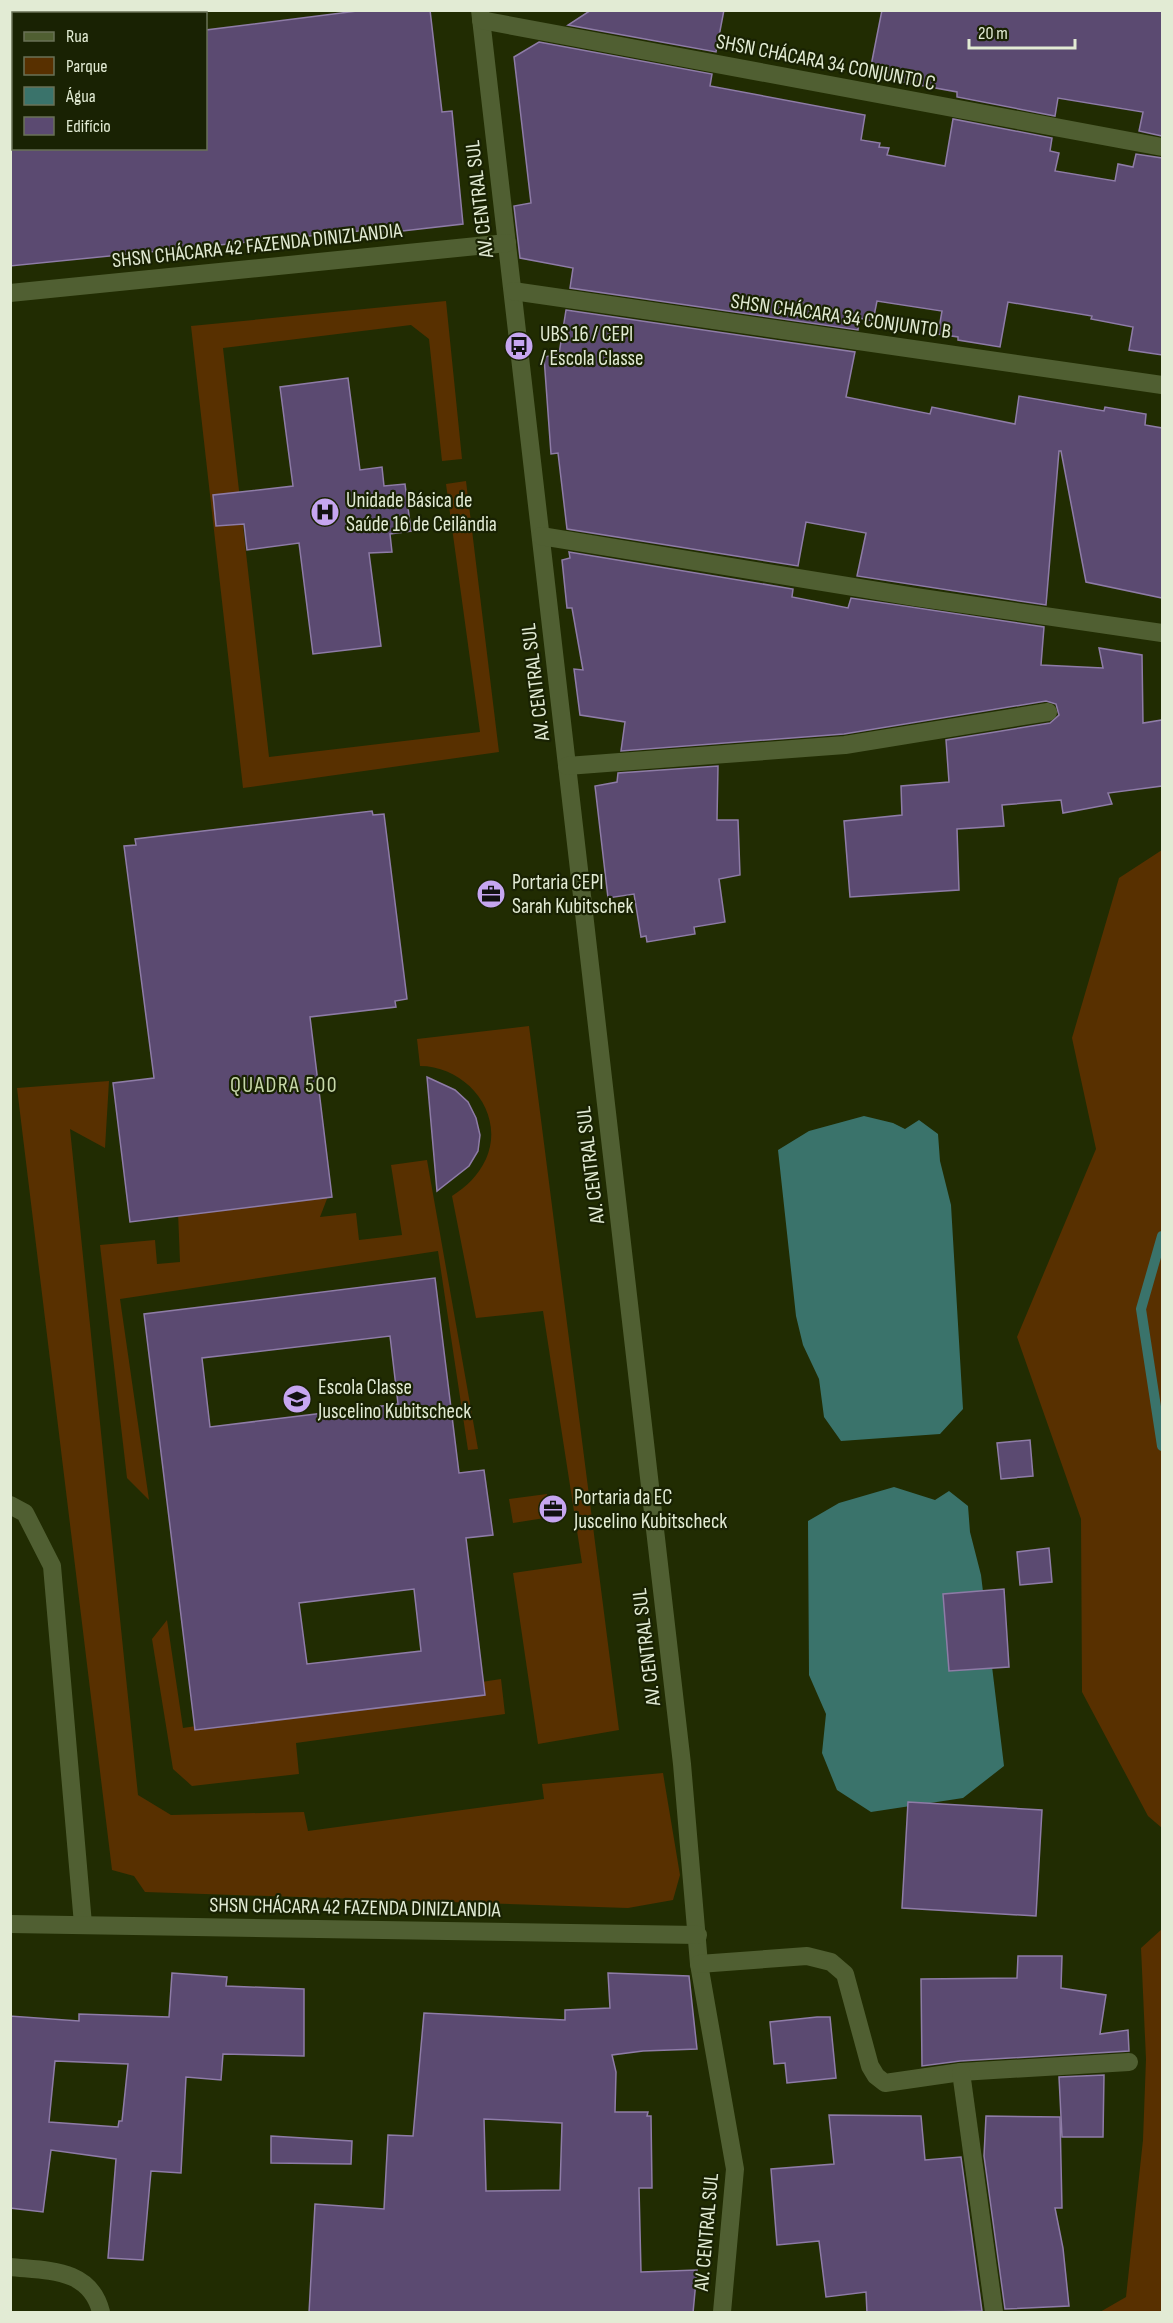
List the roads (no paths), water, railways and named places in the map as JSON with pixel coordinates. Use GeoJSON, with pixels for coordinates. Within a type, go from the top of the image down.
{"type":"FeatureCollection","features":[{"type":"Feature","properties":{"kind":"street","name":"SHSN CHÁCARA 34 CONJUNTO C"},"geometry":{"type":"LineString","coordinates":[[481,15],[1162,147]]}},
{"type":"Feature","properties":{"kind":"street","name":"AV. CENTRAL SUL"},"geometry":{"type":"LineString","coordinates":[[481,15],[682,1764],[699,1964],[735,2169],[722,2313]]}},
{"type":"Feature","properties":{"kind":"street","name":"SHSN CHÁCARA 42 FAZENDA DINIZLANDIA"},"geometry":{"type":"LineString","coordinates":[[10,292],[507,243]]}},
{"type":"Feature","properties":{"kind":"street","name":"SHSN CHÁCARA 34 CONJUNTO B"},"geometry":{"type":"LineString","coordinates":[[513,291],[1162,385]]}},
{"type":"Feature","properties":{"kind":"street"},"geometry":{"type":"LineString","coordinates":[[540,536],[915,597],[1162,633]]}},
{"type":"Feature","properties":{"kind":"street"},"geometry":{"type":"LineString","coordinates":[[567,766],[845,745],[1048,712]]}},
{"type":"Feature","properties":{"kind":"street"},"geometry":{"type":"LineString","coordinates":[[10,1505],[26,1513],[52,1566],[83,1924]]}},
{"type":"Feature","properties":{"kind":"street","name":"SHSN CHÁCARA 42 FAZENDA DINIZLANDIA"},"geometry":{"type":"LineString","coordinates":[[10,1923],[698,1935]]}},
{"type":"Feature","properties":{"kind":"street"},"geometry":{"type":"LineString","coordinates":[[699,1964],[807,1956],[831,1962],[845,1974],[864,2045],[876,2076],[885,2083],[961,2072],[1129,2062]]}},
{"type":"Feature","properties":{"kind":"street"},"geometry":{"type":"LineString","coordinates":[[961,2072],[994,2313]]}},
{"type":"Feature","properties":{"kind":"street"},"geometry":{"type":"LineString","coordinates":[[10,2267],[61,2273],[82,2282],[93,2291],[101,2313]]}},
{"type":"Feature","properties":{"kind":"water"},"geometry":{"type":"Polygon","coordinates":[[[864,1116],[893,1123],[905,1129],[919,1120],[938,1134],[940,1161],[951,1205],[963,1409],[940,1434],[841,1441],[824,1417],[819,1379],[803,1345],[796,1316],[778,1150],[809,1131],[864,1116]]]}},
{"type":"Feature","properties":{"kind":"water"},"geometry":{"type":"Polygon","coordinates":[[[894,1487],[935,1500],[949,1491],[968,1506],[970,1532],[981,1575],[1004,1766],[963,1798],[871,1812],[837,1790],[822,1753],[826,1714],[809,1675],[808,1521],[839,1503],[894,1487]]]}},
{"type":"Feature","properties":{"kind":"waterway"},"geometry":{"type":"LineString","coordinates":[[1162,1236],[1141,1309],[1162,1446]]}},
{"type":"Feature","properties":{"kind":"place","name":"UBS 16 / CEPI / Escola Classe"},"geometry":{"type":"Point","coordinates":[519,346]}},
{"type":"Feature","properties":{"kind":"place","name":"Unidade Básica de Saúde 16 de Ceilândia"},"geometry":{"type":"Point","coordinates":[325,512]}},
{"type":"Feature","properties":{"kind":"place","name":"Portaria CEPI Sarah Kubitschek"},"geometry":{"type":"Point","coordinates":[491,894]}},
{"type":"Feature","properties":{"kind":"place","name":"Escola Classe Juscelino Kubitscheck"},"geometry":{"type":"Point","coordinates":[297,1399]}},
{"type":"Feature","properties":{"kind":"place","name":"Portaria da EC Juscelino Kubitscheck"},"geometry":{"type":"Point","coordinates":[553,1509]}},
{"type":"Feature","properties":{"kind":"district","name":"QUADRA 500"},"geometry":{"type":"Point","coordinates":[284,1084]}}]}
